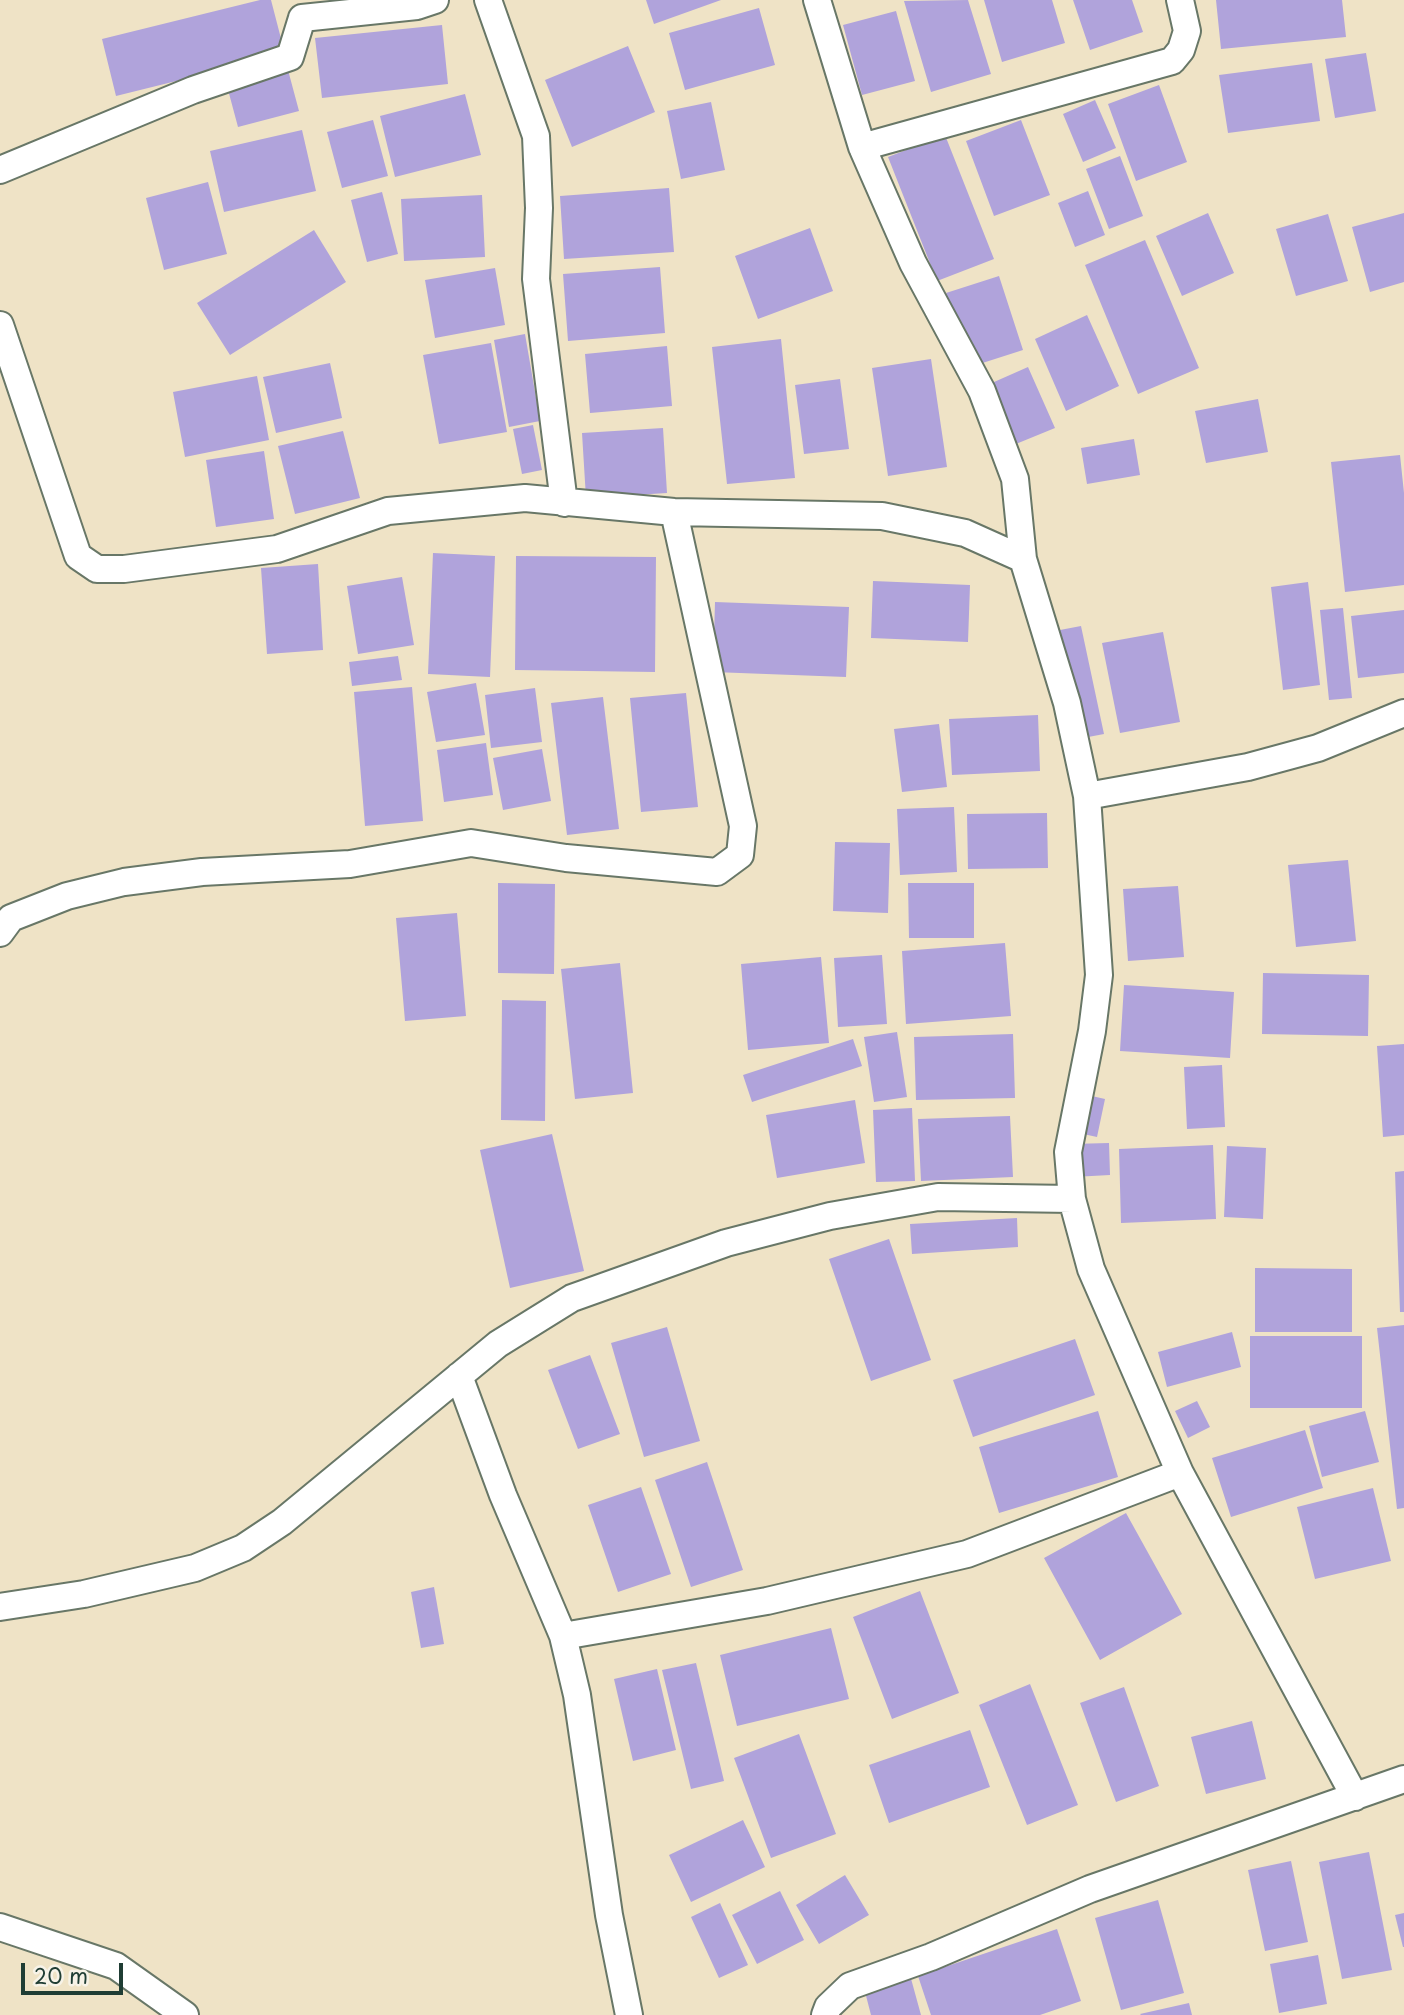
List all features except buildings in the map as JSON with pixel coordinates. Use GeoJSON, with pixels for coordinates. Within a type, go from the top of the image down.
{"type":"FeatureCollection","features":[{"type":"Feature","properties":{"kind":"street"},"geometry":{"type":"LineString","coordinates":[[0,170],[193,90],[290,57],[296,9],[417,6],[435,0]]}},
{"type":"Feature","properties":{"kind":"street"},"geometry":{"type":"LineString","coordinates":[[488,0],[536,136],[539,208],[536,279],[564,503]]}},
{"type":"Feature","properties":{"kind":"street"},"geometry":{"type":"LineString","coordinates":[[817,0],[862,147],[913,263],[982,391],[1015,479],[1023,559],[1067,703],[1087,796],[1099,975],[1092,1031],[1068,1152],[1072,1199],[1091,1269],[1180,1473],[1354,1797]]}},
{"type":"Feature","properties":{"kind":"street"},"geometry":{"type":"LineString","coordinates":[[862,147],[1172,61],[1181,50],[1187,31],[1180,0]]}},
{"type":"Feature","properties":{"kind":"street"},"geometry":{"type":"LineString","coordinates":[[0,324],[78,556],[97,569],[124,569],[277,549],[388,511],[525,498],[674,512],[882,516],[965,533],[1023,559]]}},
{"type":"Feature","properties":{"kind":"street"},"geometry":{"type":"LineString","coordinates":[[0,933],[10,918],[67,896],[124,881],[202,872],[349,864],[471,843],[566,858],[717,872],[740,855],[743,825],[674,512]]}},
{"type":"Feature","properties":{"kind":"street"},"geometry":{"type":"LineString","coordinates":[[1087,796],[1248,767],[1318,748],[1404,713]]}},
{"type":"Feature","properties":{"kind":"street"},"geometry":{"type":"LineString","coordinates":[[0,1607],[84,1594],[195,1569],[243,1548],[282,1522],[498,1344],[572,1298],[726,1243],[830,1216],[937,1197],[1072,1199]]}},
{"type":"Feature","properties":{"kind":"street"},"geometry":{"type":"LineString","coordinates":[[459,1376],[503,1494],[564,1636],[577,1695],[609,1914],[629,2015]]}},
{"type":"Feature","properties":{"kind":"street"},"geometry":{"type":"LineString","coordinates":[[564,1636],[767,1601],[967,1554],[1180,1473]]}},
{"type":"Feature","properties":{"kind":"street"},"geometry":{"type":"LineString","coordinates":[[825,2015],[828,2007],[850,1986],[931,1957],[1090,1889],[1404,1779]]}},
{"type":"Feature","properties":{"kind":"street"},"geometry":{"type":"LineString","coordinates":[[0,1927],[116,1966],[185,2015]]}}]}
